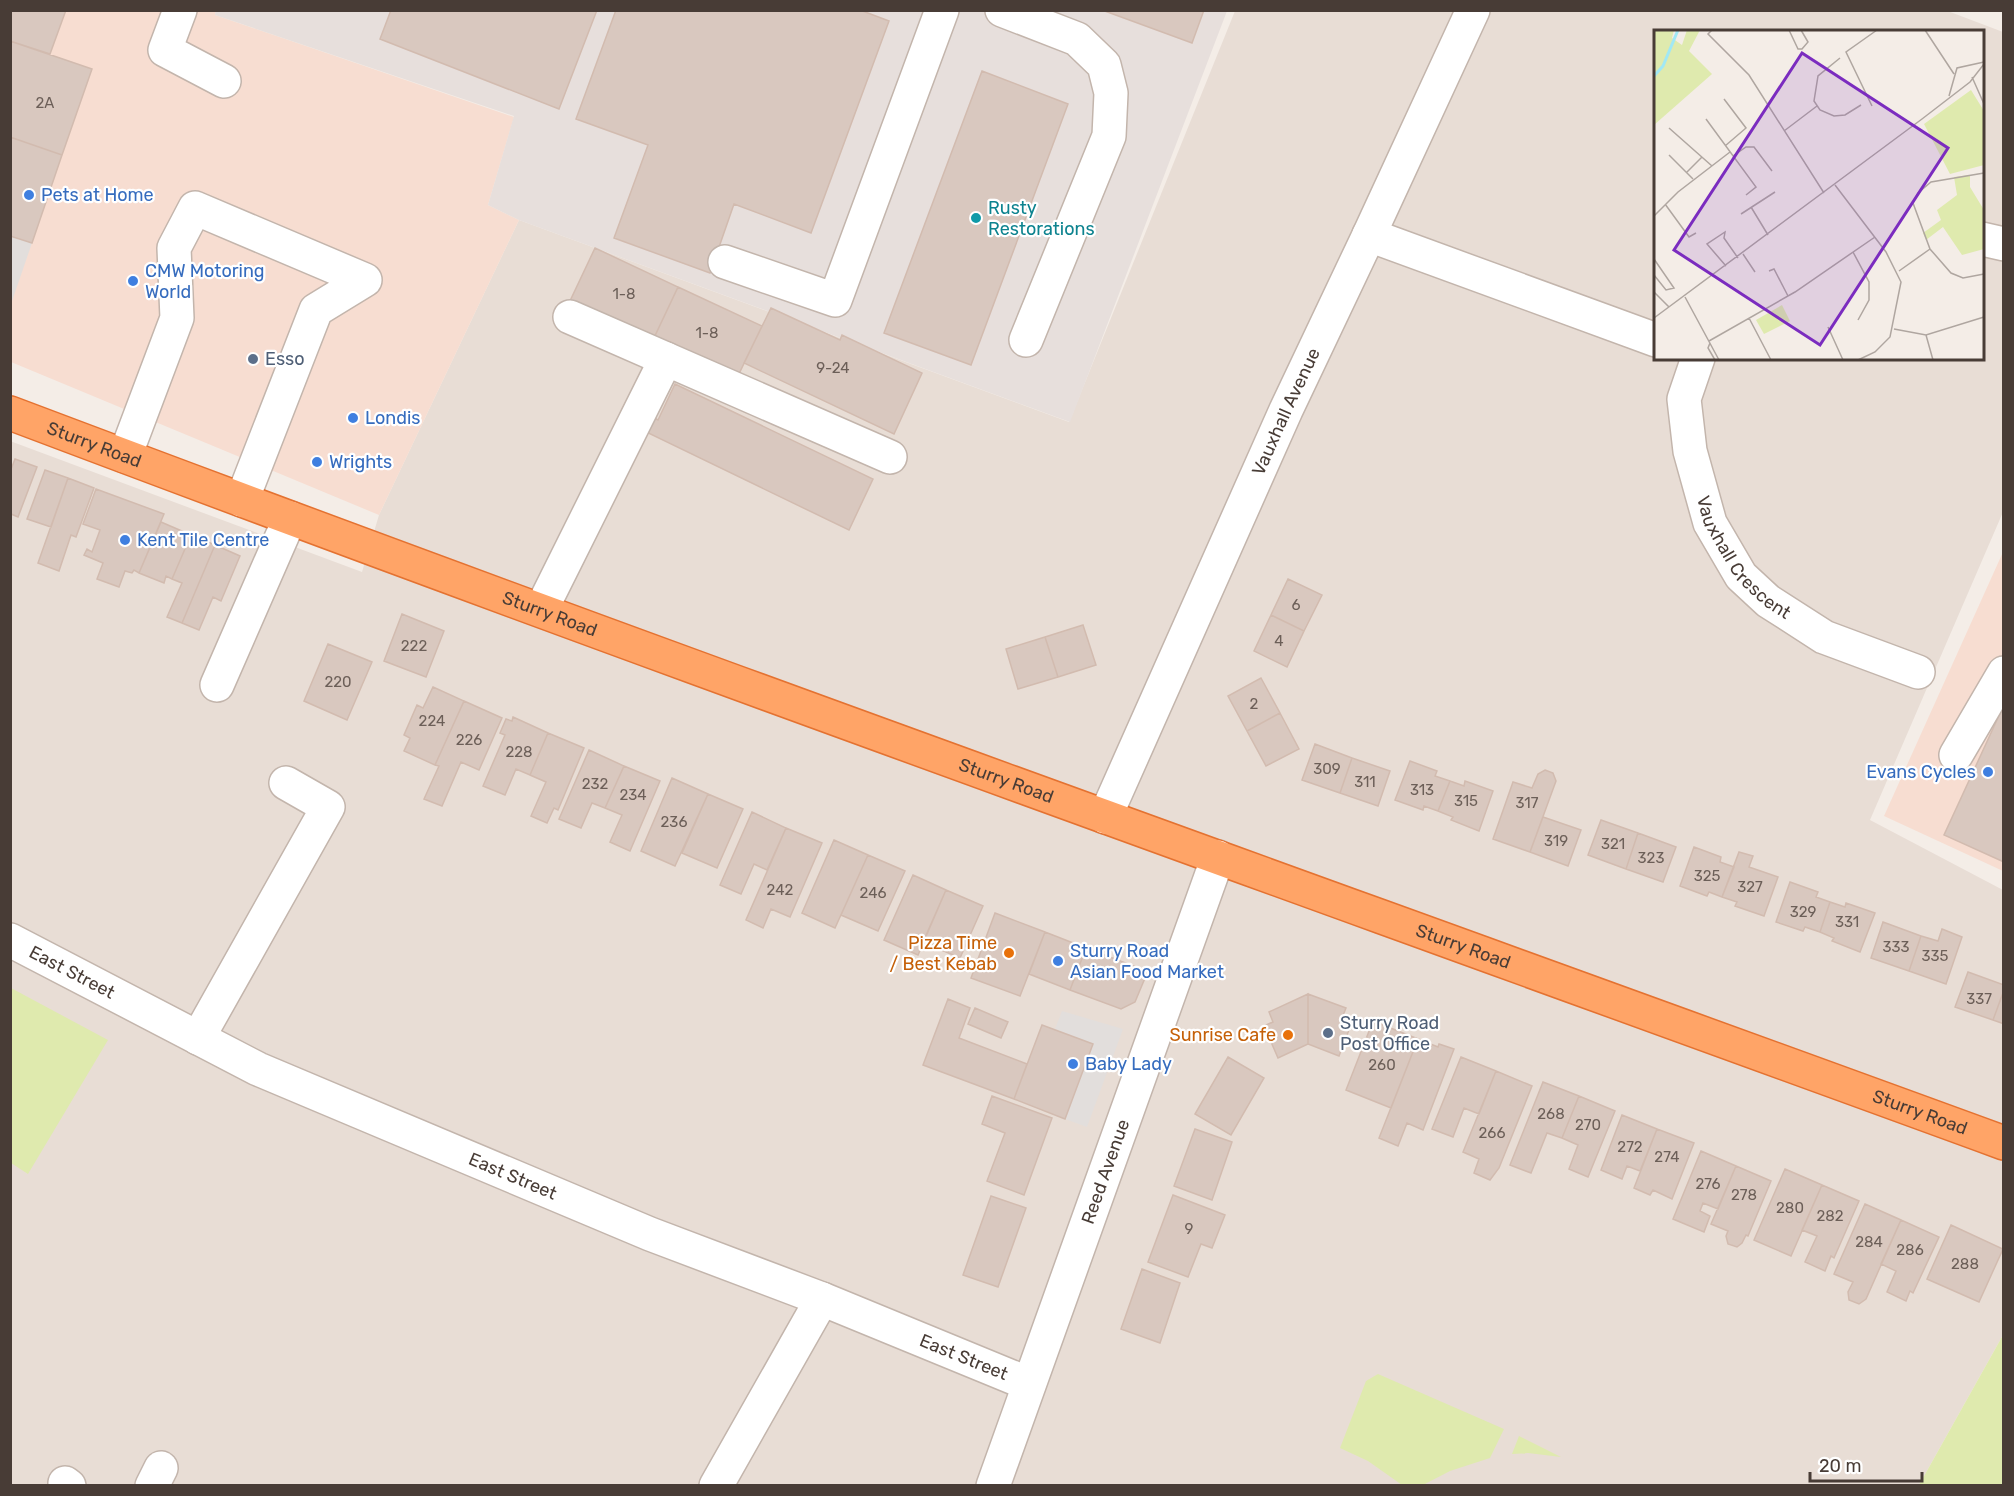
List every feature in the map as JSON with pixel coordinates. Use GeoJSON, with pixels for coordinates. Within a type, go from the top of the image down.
{"type":"FeatureCollection","features":[{"type":"Feature","properties":{"kind":"highway","name":"Sturry Road"},"geometry":{"type":"LineString","coordinates":[[10,413],[1105,817],[2004,1143]]}},
{"type":"Feature","properties":{"kind":"street"},"geometry":{"type":"LineString","coordinates":[[180,10],[165,50],[224,81]]}},
{"type":"Feature","properties":{"kind":"street"},"geometry":{"type":"LineString","coordinates":[[725,262],[835,300],[942,10]]}},
{"type":"Feature","properties":{"kind":"street"},"geometry":{"type":"LineString","coordinates":[[1002,10],[1077,39],[1104,65],[1111,93],[1109,136],[1026,340]]}},
{"type":"Feature","properties":{"kind":"street","name":"Vauxhall Avenue"},"geometry":{"type":"LineString","coordinates":[[1105,817],[1286,410],[1370,235],[1473,10]]}},
{"type":"Feature","properties":{"kind":"street"},"geometry":{"type":"LineString","coordinates":[[125,456],[177,318],[174,248],[195,208],[365,280],[316,310],[242,500]]}},
{"type":"Feature","properties":{"kind":"street"},"geometry":{"type":"LineString","coordinates":[[1370,235],[1654,339]]}},
{"type":"Feature","properties":{"kind":"street"},"geometry":{"type":"LineString","coordinates":[[1984,239],[2004,244]]}},
{"type":"Feature","properties":{"kind":"street"},"geometry":{"type":"LineString","coordinates":[[570,317],[890,458]]}},
{"type":"Feature","properties":{"kind":"street"},"geometry":{"type":"LineString","coordinates":[[541,610],[666,359]]}},
{"type":"Feature","properties":{"kind":"street","name":"Vauxhall Crescent"},"geometry":{"type":"LineString","coordinates":[[1697,360],[1684,399],[1690,452],[1710,523],[1741,576],[1768,601],[1824,637],[1918,672]]}},
{"type":"Feature","properties":{"kind":"street"},"geometry":{"type":"LineString","coordinates":[[216,685],[290,518]]}},
{"type":"Feature","properties":{"kind":"street"},"geometry":{"type":"LineString","coordinates":[[1956,755],[2004,673]]}},
{"type":"Feature","properties":{"kind":"street"},"geometry":{"type":"LineString","coordinates":[[198,1038],[328,807],[286,783]]}},
{"type":"Feature","properties":{"kind":"street","name":"Reed Avenue"},"geometry":{"type":"LineString","coordinates":[[993,1485],[1218,857]]}},
{"type":"Feature","properties":{"kind":"street","name":"East Street"},"geometry":{"type":"LineString","coordinates":[[10,940],[258,1069],[650,1234],[822,1299],[1029,1384]]}},
{"type":"Feature","properties":{"kind":"street"},"geometry":{"type":"LineString","coordinates":[[716,1485],[822,1299]]}},
{"type":"Feature","properties":{"kind":"shaded area"},"geometry":{"type":"Polygon","coordinates":[[[216,10],[1227,11],[1070,422],[519,220],[488,205],[514,116],[215,15],[216,10]]]}},
{"type":"Feature","properties":{"kind":"shaded area"},"geometry":{"type":"Polygon","coordinates":[[[1945,10],[2003,32],[2003,512],[1870,820],[2003,890],[2003,1335],[1919,1485],[11,1485],[10,441],[362,572],[379,515],[519,220],[1069,422],[1235,11],[1945,10]]]}},
{"type":"Feature","properties":{"kind":"shaded area"},"geometry":{"type":"Polygon","coordinates":[[[10,11],[216,11],[215,15],[514,117],[488,205],[519,220],[379,515],[11,362],[10,11]]]}},
{"type":"Feature","properties":{"kind":"shaded area"},"geometry":{"type":"Polygon","coordinates":[[[11,236],[32,243],[11,304],[11,236]]]}},
{"type":"Feature","properties":{"kind":"shaded area"},"geometry":{"type":"Polygon","coordinates":[[[2003,552],[2003,871],[1884,816],[2003,552]]]}},
{"type":"Feature","properties":{"kind":"shaded area"},"geometry":{"type":"Polygon","coordinates":[[[1062,1011],[1123,1029],[1087,1127],[1065,1119],[1093,1044],[1055,1029],[1062,1011]]]}},
{"type":"Feature","properties":{"kind":"green space"},"geometry":{"type":"Polygon","coordinates":[[[11,988],[108,1040],[28,1174],[11,1163],[11,988]]]}},
{"type":"Feature","properties":{"kind":"green space"},"geometry":{"type":"Polygon","coordinates":[[[2003,1335],[2003,1485],[1919,1485],[2003,1335]]]}},
{"type":"Feature","properties":{"kind":"green space"},"geometry":{"type":"Polygon","coordinates":[[[1378,1374],[1504,1429],[1490,1458],[1450,1471],[1423,1485],[1402,1485],[1368,1461],[1340,1448],[1366,1381],[1378,1374]]]}},
{"type":"Feature","properties":{"kind":"green space"},"geometry":{"type":"Polygon","coordinates":[[[1519,1436],[1561,1457],[1528,1453],[1512,1454],[1519,1436]]]}},
{"type":"Feature","properties":{"kind":"building"},"geometry":{"type":"Polygon","coordinates":[[[10,10],[66,10],[50,54],[10,41],[10,10]]]}},
{"type":"Feature","properties":{"kind":"building"},"geometry":{"type":"Polygon","coordinates":[[[391,10],[597,10],[559,109],[380,39],[391,10]]]}},
{"type":"Feature","properties":{"kind":"building"},"geometry":{"type":"Polygon","coordinates":[[[616,10],[860,10],[889,21],[811,233],[734,204],[710,273],[614,238],[648,145],[576,119],[616,10]]]}},
{"type":"Feature","properties":{"kind":"building"},"geometry":{"type":"Polygon","coordinates":[[[1102,10],[1204,10],[1192,43],[1102,10]]]}},
{"type":"Feature","properties":{"kind":"building"},"geometry":{"type":"Polygon","coordinates":[[[10,41],[92,69],[62,155],[10,137],[10,41]]]}},
{"type":"Feature","properties":{"kind":"building","name":"Rusty Restorations"},"geometry":{"type":"Polygon","coordinates":[[[982,71],[1068,104],[971,365],[884,333],[982,71]]]}},
{"type":"Feature","properties":{"kind":"building","name":"Pets at Home"},"geometry":{"type":"Polygon","coordinates":[[[10,137],[62,155],[32,243],[10,236],[10,137]]]}},
{"type":"Feature","properties":{"kind":"building"},"geometry":{"type":"Polygon","coordinates":[[[595,248],[678,287],[653,340],[570,301],[595,248]]]}},
{"type":"Feature","properties":{"kind":"building"},"geometry":{"type":"Polygon","coordinates":[[[678,287],[762,326],[736,380],[653,340],[678,287]]]}},
{"type":"Feature","properties":{"kind":"building"},"geometry":{"type":"Polygon","coordinates":[[[771,308],[840,340],[842,335],[922,373],[894,434],[744,363],[771,308]]]}},
{"type":"Feature","properties":{"kind":"building"},"geometry":{"type":"Polygon","coordinates":[[[675,384],[873,479],[849,530],[642,430],[649,415],[658,420],[675,384]]]}},
{"type":"Feature","properties":{"kind":"building"},"geometry":{"type":"Polygon","coordinates":[[[15,459],[37,467],[18,517],[10,515],[10,472],[15,459]]]}},
{"type":"Feature","properties":{"kind":"building"},"geometry":{"type":"Polygon","coordinates":[[[45,470],[68,478],[51,527],[27,519],[45,470]]]}},
{"type":"Feature","properties":{"kind":"building"},"geometry":{"type":"Polygon","coordinates":[[[68,478],[94,488],[76,537],[71,535],[59,571],[38,563],[68,478]]]}},
{"type":"Feature","properties":{"kind":"building","name":"Kent Tile Centre"},"geometry":{"type":"Polygon","coordinates":[[[96,489],[164,514],[139,573],[134,570],[132,573],[125,571],[119,587],[97,579],[103,563],[84,555],[87,549],[92,552],[100,530],[83,524],[96,489]]]}},
{"type":"Feature","properties":{"kind":"building"},"geometry":{"type":"Polygon","coordinates":[[[161,522],[191,535],[172,579],[166,576],[164,583],[139,573],[161,522]]]}},
{"type":"Feature","properties":{"kind":"building"},"geometry":{"type":"Polygon","coordinates":[[[191,535],[215,545],[182,623],[167,617],[182,583],[172,579],[191,535]]]}},
{"type":"Feature","properties":{"kind":"building"},"geometry":{"type":"Polygon","coordinates":[[[215,545],[240,556],[221,601],[213,597],[199,630],[182,623],[215,545]]]}},
{"type":"Feature","properties":{"kind":"building"},"geometry":{"type":"Polygon","coordinates":[[[1288,579],[1322,595],[1304,631],[1271,615],[1288,579]]]}},
{"type":"Feature","properties":{"kind":"building"},"geometry":{"type":"Polygon","coordinates":[[[402,614],[444,631],[426,677],[384,661],[402,614]]]}},
{"type":"Feature","properties":{"kind":"building"},"geometry":{"type":"Polygon","coordinates":[[[1271,615],[1304,631],[1287,667],[1254,651],[1271,615]]]}},
{"type":"Feature","properties":{"kind":"building"},"geometry":{"type":"Polygon","coordinates":[[[1083,625],[1096,665],[1058,677],[1045,637],[1083,625]]]}},
{"type":"Feature","properties":{"kind":"building"},"geometry":{"type":"Polygon","coordinates":[[[1045,637],[1058,677],[1018,689],[1006,649],[1045,637]]]}},
{"type":"Feature","properties":{"kind":"building"},"geometry":{"type":"Polygon","coordinates":[[[328,644],[372,662],[347,720],[304,701],[328,644]]]}},
{"type":"Feature","properties":{"kind":"building"},"geometry":{"type":"Polygon","coordinates":[[[1261,678],[1280,713],[1247,731],[1228,696],[1261,678]]]}},
{"type":"Feature","properties":{"kind":"building"},"geometry":{"type":"Polygon","coordinates":[[[433,687],[464,701],[435,765],[404,751],[410,738],[404,735],[417,705],[423,708],[433,687]]]}},
{"type":"Feature","properties":{"kind":"building"},"geometry":{"type":"Polygon","coordinates":[[[464,701],[502,718],[479,770],[461,762],[442,806],[424,799],[439,766],[435,765],[464,701]]]}},
{"type":"Feature","properties":{"kind":"building","name":"Evans Cycles"},"geometry":{"type":"Polygon","coordinates":[[[2002,709],[2004,710],[2004,862],[1944,835],[2002,709]]]}},
{"type":"Feature","properties":{"kind":"building"},"geometry":{"type":"Polygon","coordinates":[[[1280,713],[1299,749],[1266,766],[1247,731],[1280,713]]]}},
{"type":"Feature","properties":{"kind":"building"},"geometry":{"type":"Polygon","coordinates":[[[513,717],[548,733],[530,775],[516,769],[505,795],[483,786],[505,735],[500,733],[506,719],[512,721],[513,717]]]}},
{"type":"Feature","properties":{"kind":"building"},"geometry":{"type":"Polygon","coordinates":[[[548,733],[584,748],[558,810],[554,808],[547,823],[531,816],[546,782],[530,775],[548,733]]]}},
{"type":"Feature","properties":{"kind":"building"},"geometry":{"type":"Polygon","coordinates":[[[1315,744],[1352,758],[1340,793],[1302,780],[1315,744]]]}},
{"type":"Feature","properties":{"kind":"building"},"geometry":{"type":"Polygon","coordinates":[[[589,750],[624,766],[605,808],[592,803],[581,828],[559,819],[589,750]]]}},
{"type":"Feature","properties":{"kind":"building"},"geometry":{"type":"Polygon","coordinates":[[[1352,758],[1390,771],[1378,806],[1340,793],[1352,758]]]}},
{"type":"Feature","properties":{"kind":"building"},"geometry":{"type":"Polygon","coordinates":[[[1410,761],[1437,771],[1435,776],[1450,781],[1438,811],[1424,806],[1423,810],[1395,800],[1410,761]]]}},
{"type":"Feature","properties":{"kind":"building"},"geometry":{"type":"Polygon","coordinates":[[[624,766],[660,781],[630,851],[610,842],[622,815],[605,808],[624,766]]]}},
{"type":"Feature","properties":{"kind":"building"},"geometry":{"type":"Polygon","coordinates":[[[1545,770],[1553,773],[1556,781],[1530,852],[1493,839],[1513,782],[1532,788],[1538,774],[1545,770]]]}},
{"type":"Feature","properties":{"kind":"building"},"geometry":{"type":"Polygon","coordinates":[[[672,778],[708,794],[675,866],[641,851],[672,778]]]}},
{"type":"Feature","properties":{"kind":"building"},"geometry":{"type":"Polygon","coordinates":[[[1450,781],[1464,786],[1465,781],[1493,791],[1479,831],[1451,820],[1453,817],[1438,811],[1450,781]]]}},
{"type":"Feature","properties":{"kind":"building"},"geometry":{"type":"Polygon","coordinates":[[[708,794],[743,809],[717,868],[682,853],[708,794]]]}},
{"type":"Feature","properties":{"kind":"building"},"geometry":{"type":"Polygon","coordinates":[[[752,812],[786,828],[767,870],[754,864],[741,894],[720,885],[752,812]]]}},
{"type":"Feature","properties":{"kind":"building"},"geometry":{"type":"Polygon","coordinates":[[[1543,817],[1581,830],[1568,866],[1530,852],[1543,817]]]}},
{"type":"Feature","properties":{"kind":"building"},"geometry":{"type":"Polygon","coordinates":[[[1601,820],[1638,833],[1626,869],[1588,855],[1601,820]]]}},
{"type":"Feature","properties":{"kind":"building"},"geometry":{"type":"Polygon","coordinates":[[[786,828],[822,843],[790,917],[771,909],[763,928],[746,920],[786,828]]]}},
{"type":"Feature","properties":{"kind":"building"},"geometry":{"type":"Polygon","coordinates":[[[1638,833],[1676,847],[1663,882],[1626,869],[1638,833]]]}},
{"type":"Feature","properties":{"kind":"building"},"geometry":{"type":"Polygon","coordinates":[[[834,840],[868,855],[835,928],[802,913],[834,840]]]}},
{"type":"Feature","properties":{"kind":"building"},"geometry":{"type":"Polygon","coordinates":[[[1694,847],[1721,857],[1720,862],[1734,867],[1722,897],[1709,892],[1707,896],[1680,886],[1694,847]]]}},
{"type":"Feature","properties":{"kind":"building"},"geometry":{"type":"Polygon","coordinates":[[[1739,852],[1753,856],[1749,867],[1778,877],[1764,916],[1735,906],[1737,902],[1722,897],[1739,852]]]}},
{"type":"Feature","properties":{"kind":"building"},"geometry":{"type":"Polygon","coordinates":[[[868,855],[905,871],[878,931],[841,915],[868,855]]]}},
{"type":"Feature","properties":{"kind":"building"},"geometry":{"type":"Polygon","coordinates":[[[913,875],[946,890],[918,955],[884,940],[913,875]]]}},
{"type":"Feature","properties":{"kind":"building"},"geometry":{"type":"Polygon","coordinates":[[[1790,882],[1818,892],[1816,897],[1830,902],[1820,932],[1805,927],[1803,931],[1776,922],[1790,882]]]}},
{"type":"Feature","properties":{"kind":"building"},"geometry":{"type":"Polygon","coordinates":[[[946,890],[983,906],[960,958],[923,942],[946,890]]]}},
{"type":"Feature","properties":{"kind":"building"},"geometry":{"type":"Polygon","coordinates":[[[1830,902],[1845,907],[1846,903],[1875,913],[1860,952],[1832,941],[1834,938],[1820,932],[1830,902]]]}},
{"type":"Feature","properties":{"kind":"building","name":"Pizza Time / Best Kebab"},"geometry":{"type":"Polygon","coordinates":[[[995,913],[1045,932],[1020,996],[971,978],[995,913]]]}},
{"type":"Feature","properties":{"kind":"building"},"geometry":{"type":"Polygon","coordinates":[[[1883,922],[1921,936],[1909,971],[1871,958],[1883,922]]]}},
{"type":"Feature","properties":{"kind":"building"},"geometry":{"type":"Polygon","coordinates":[[[1942,929],[1962,937],[1946,984],[1909,971],[1921,936],[1938,941],[1942,929]]]}},
{"type":"Feature","properties":{"kind":"building","name":"Sturry Road Asian Food Market"},"geometry":{"type":"Polygon","coordinates":[[[1045,932],[1086,948],[1070,990],[1029,974],[1045,932]]]}},
{"type":"Feature","properties":{"kind":"building"},"geometry":{"type":"Polygon","coordinates":[[[1086,948],[1139,968],[1145,978],[1135,1002],[1121,1009],[1070,990],[1086,948]]]}},
{"type":"Feature","properties":{"kind":"building"},"geometry":{"type":"Polygon","coordinates":[[[1968,972],[2004,985],[1993,1020],[1955,1007],[1968,972]]]}},
{"type":"Feature","properties":{"kind":"building"},"geometry":{"type":"Polygon","coordinates":[[[2004,990],[2004,1024],[1993,1020],[2004,990]]]}},
{"type":"Feature","properties":{"kind":"building","name":"Sunrise Cafe"},"geometry":{"type":"Polygon","coordinates":[[[1308,994],[1308,1044],[1278,1058],[1264,1026],[1273,1022],[1269,1012],[1308,994]]]}},
{"type":"Feature","properties":{"kind":"building","name":"Sturry Road Post Office"},"geometry":{"type":"Polygon","coordinates":[[[1308,994],[1346,1008],[1342,1018],[1352,1022],[1339,1056],[1308,1044],[1308,994]]]}},
{"type":"Feature","properties":{"kind":"building"},"geometry":{"type":"Polygon","coordinates":[[[948,999],[970,1008],[959,1038],[1027,1064],[1014,1099],[923,1065],[948,999]]]}},
{"type":"Feature","properties":{"kind":"building"},"geometry":{"type":"Polygon","coordinates":[[[975,1008],[1008,1022],[1001,1038],[968,1024],[975,1008]]]}},
{"type":"Feature","properties":{"kind":"building"},"geometry":{"type":"Polygon","coordinates":[[[1373,1021],[1418,1039],[1391,1108],[1346,1090],[1373,1021]]]}},
{"type":"Feature","properties":{"kind":"building"},"geometry":{"type":"Polygon","coordinates":[[[1042,1025],[1093,1044],[1065,1119],[1014,1099],[1042,1025]]]}},
{"type":"Feature","properties":{"kind":"building"},"geometry":{"type":"Polygon","coordinates":[[[1418,1039],[1438,1047],[1439,1044],[1454,1049],[1423,1130],[1407,1123],[1398,1146],[1379,1138],[1418,1039]]]}},
{"type":"Feature","properties":{"kind":"building"},"geometry":{"type":"Polygon","coordinates":[[[1228,1057],[1264,1078],[1231,1135],[1195,1114],[1228,1057]]]}},
{"type":"Feature","properties":{"kind":"building"},"geometry":{"type":"Polygon","coordinates":[[[1461,1057],[1496,1071],[1479,1114],[1464,1108],[1453,1137],[1432,1129],[1461,1057]]]}},
{"type":"Feature","properties":{"kind":"building"},"geometry":{"type":"Polygon","coordinates":[[[1496,1071],[1532,1086],[1499,1168],[1490,1180],[1474,1173],[1479,1159],[1463,1152],[1496,1071]]]}},
{"type":"Feature","properties":{"kind":"building"},"geometry":{"type":"Polygon","coordinates":[[[1543,1082],[1579,1096],[1562,1138],[1547,1133],[1531,1173],[1510,1165],[1543,1082]]]}},
{"type":"Feature","properties":{"kind":"building"},"geometry":{"type":"Polygon","coordinates":[[[992,1096],[1052,1118],[1024,1195],[987,1181],[1005,1133],[982,1124],[992,1096]]]}},
{"type":"Feature","properties":{"kind":"building"},"geometry":{"type":"Polygon","coordinates":[[[1579,1096],[1615,1111],[1588,1177],[1569,1169],[1578,1145],[1562,1138],[1579,1096]]]}},
{"type":"Feature","properties":{"kind":"building"},"geometry":{"type":"Polygon","coordinates":[[[1622,1115],[1657,1129],[1640,1171],[1627,1166],[1622,1179],[1601,1170],[1622,1115]]]}},
{"type":"Feature","properties":{"kind":"building"},"geometry":{"type":"Polygon","coordinates":[[[1195,1129],[1232,1142],[1212,1200],[1174,1186],[1195,1129]]]}},
{"type":"Feature","properties":{"kind":"building"},"geometry":{"type":"Polygon","coordinates":[[[1657,1129],[1694,1143],[1672,1199],[1653,1190],[1650,1195],[1634,1188],[1657,1129]]]}},
{"type":"Feature","properties":{"kind":"building"},"geometry":{"type":"Polygon","coordinates":[[[1701,1151],[1736,1166],[1718,1209],[1703,1203],[1700,1211],[1710,1216],[1704,1232],[1673,1219],[1701,1151]]]}},
{"type":"Feature","properties":{"kind":"building"},"geometry":{"type":"Polygon","coordinates":[[[1736,1166],[1771,1181],[1748,1236],[1746,1235],[1737,1247],[1728,1244],[1726,1236],[1728,1231],[1711,1224],[1736,1166]]]}},
{"type":"Feature","properties":{"kind":"building"},"geometry":{"type":"Polygon","coordinates":[[[1785,1169],[1822,1185],[1791,1256],[1754,1240],[1785,1169]]]}},
{"type":"Feature","properties":{"kind":"building"},"geometry":{"type":"Polygon","coordinates":[[[1822,1185],[1859,1201],[1834,1258],[1831,1256],[1825,1271],[1805,1262],[1817,1236],[1802,1230],[1822,1185]]]}},
{"type":"Feature","properties":{"kind":"building"},"geometry":{"type":"Polygon","coordinates":[[[1173,1195],[1225,1215],[1212,1248],[1201,1244],[1188,1277],[1148,1262],[1173,1195]]]}},
{"type":"Feature","properties":{"kind":"building"},"geometry":{"type":"Polygon","coordinates":[[[991,1196],[1026,1208],[998,1287],[963,1275],[991,1196]]]}},
{"type":"Feature","properties":{"kind":"building"},"geometry":{"type":"Polygon","coordinates":[[[1865,1204],[1901,1220],[1866,1299],[1859,1304],[1849,1300],[1848,1292],[1853,1282],[1834,1274],[1865,1204]]]}},
{"type":"Feature","properties":{"kind":"building"},"geometry":{"type":"Polygon","coordinates":[[[1901,1220],[1939,1237],[1913,1293],[1910,1291],[1906,1301],[1887,1292],[1896,1271],[1881,1264],[1901,1220]]]}},
{"type":"Feature","properties":{"kind":"building"},"geometry":{"type":"Polygon","coordinates":[[[1951,1225],[2003,1249],[1979,1302],[1927,1279],[1951,1225]]]}},
{"type":"Feature","properties":{"kind":"building"},"geometry":{"type":"Polygon","coordinates":[[[1142,1269],[1180,1283],[1160,1343],[1121,1329],[1142,1269]]]}},
{"type":"Feature","properties":{"kind":"place","name":"Pets at Home"},"geometry":{"type":"Point","coordinates":[29,195]}},
{"type":"Feature","properties":{"kind":"place","name":"Rusty Restorations"},"geometry":{"type":"Point","coordinates":[976,218]}},
{"type":"Feature","properties":{"kind":"place","name":"CMW Motoring World"},"geometry":{"type":"Point","coordinates":[133,281]}},
{"type":"Feature","properties":{"kind":"place","name":"Esso"},"geometry":{"type":"Point","coordinates":[253,359]}},
{"type":"Feature","properties":{"kind":"place","name":"Londis"},"geometry":{"type":"Point","coordinates":[353,418]}},
{"type":"Feature","properties":{"kind":"place","name":"Wrights"},"geometry":{"type":"Point","coordinates":[317,462]}},
{"type":"Feature","properties":{"kind":"place","name":"Kent Tile Centre"},"geometry":{"type":"Point","coordinates":[125,540]}},
{"type":"Feature","properties":{"kind":"place","name":"Evans Cycles"},"geometry":{"type":"Point","coordinates":[1988,772]}},
{"type":"Feature","properties":{"kind":"place","name":"Pizza Time / Best Kebab"},"geometry":{"type":"Point","coordinates":[1009,953]}},
{"type":"Feature","properties":{"kind":"place","name":"Sturry Road Asian Food Market"},"geometry":{"type":"Point","coordinates":[1058,961]}},
{"type":"Feature","properties":{"kind":"place","name":"Sturry Road Post Office"},"geometry":{"type":"Point","coordinates":[1328,1033]}},
{"type":"Feature","properties":{"kind":"place","name":"Sunrise Cafe"},"geometry":{"type":"Point","coordinates":[1288,1035]}},
{"type":"Feature","properties":{"kind":"place","name":"Baby Lady"},"geometry":{"type":"Point","coordinates":[1073,1064]}}]}
